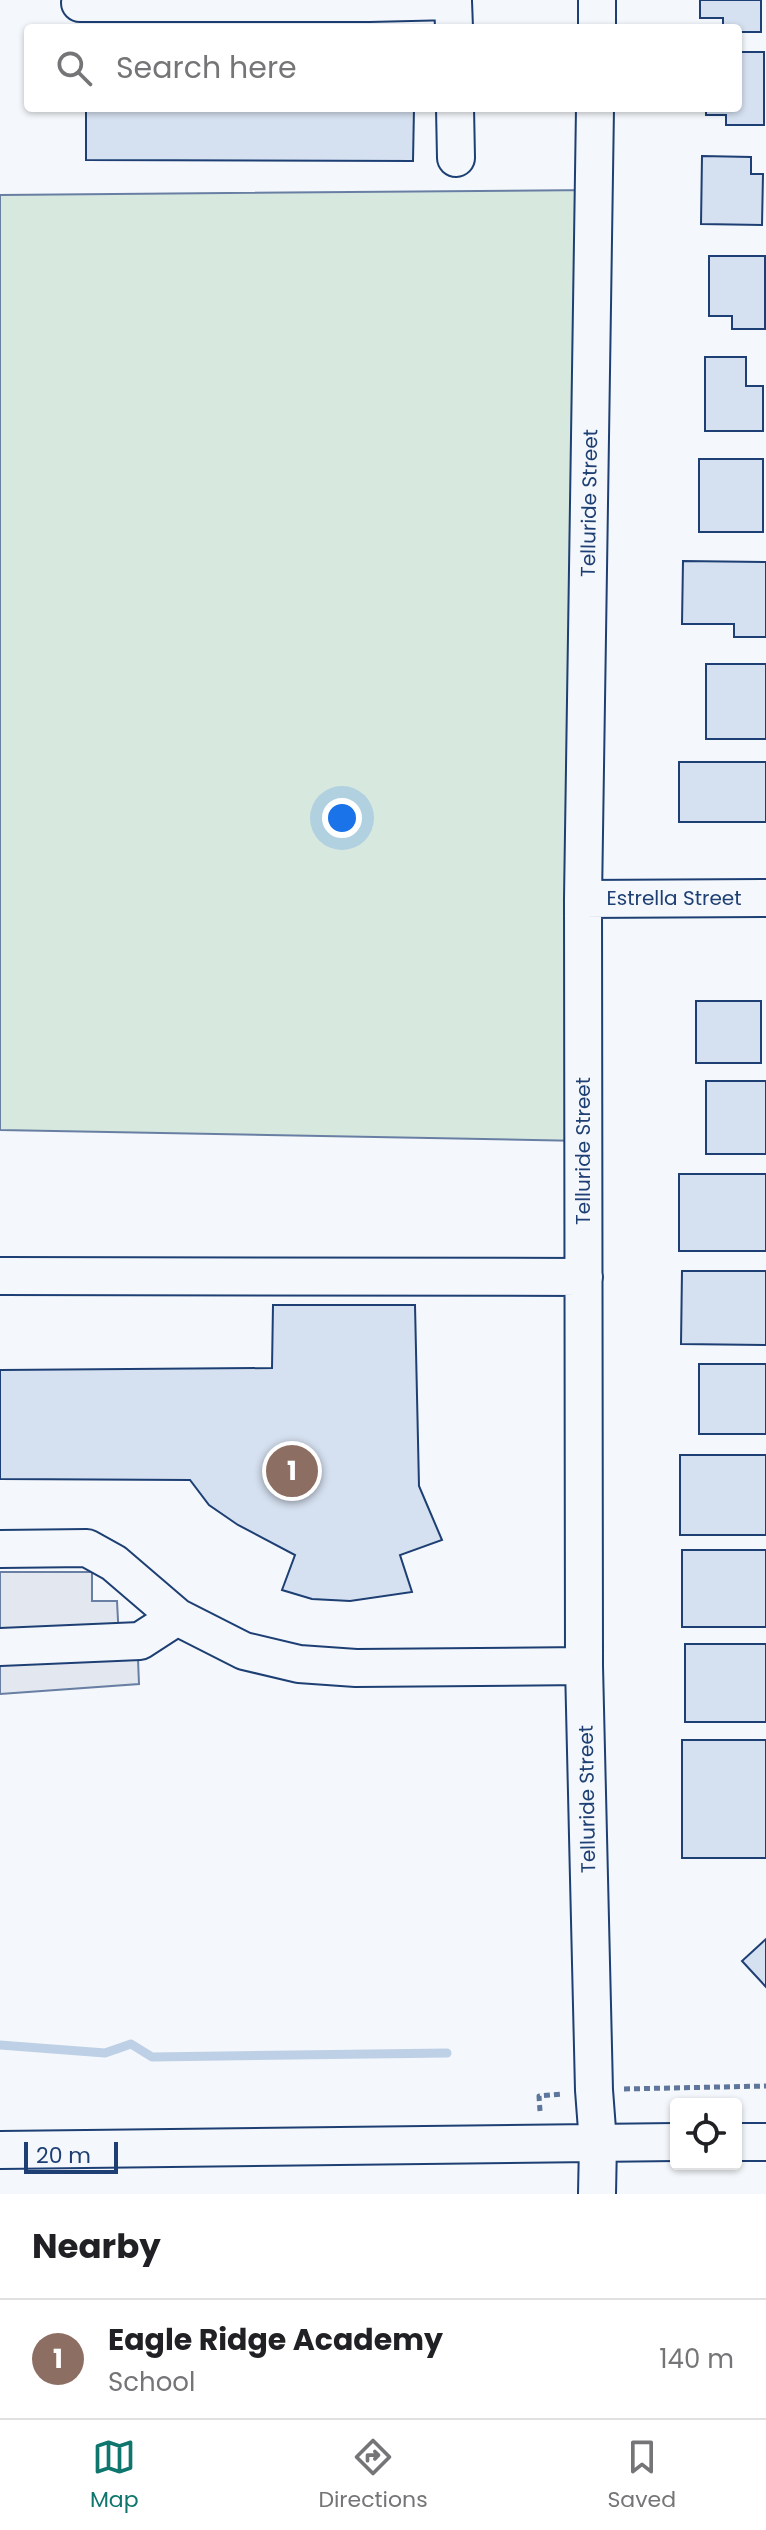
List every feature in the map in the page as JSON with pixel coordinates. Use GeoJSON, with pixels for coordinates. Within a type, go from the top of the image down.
{"type":"FeatureCollection","features":[{"type":"Feature","properties":{"kind":"street"},"geometry":{"type":"LineString","coordinates":[[597,0],[597,24]]}},
{"type":"Feature","properties":{"kind":"street"},"geometry":{"type":"LineString","coordinates":[[80,3],[453,1],[454,24]]}},
{"type":"Feature","properties":{"kind":"street"},"geometry":{"type":"LineString","coordinates":[[455,112],[456,158]]}},
{"type":"Feature","properties":{"kind":"street","name":"Telluride Street"},"geometry":{"type":"LineString","coordinates":[[595,112],[583,899],[584,1666],[597,2194]]}},
{"type":"Feature","properties":{"kind":"street","name":"Estrella Street"},"geometry":{"type":"LineString","coordinates":[[583,899],[766,898]]}},
{"type":"Feature","properties":{"kind":"street"},"geometry":{"type":"LineString","coordinates":[[0,1276],[584,1277]]}},
{"type":"Feature","properties":{"kind":"street"},"geometry":{"type":"LineString","coordinates":[[0,1549],[87,1548],[114,1563],[177,1617],[244,1651],[299,1664],[356,1668],[584,1666]]}},
{"type":"Feature","properties":{"kind":"street"},"geometry":{"type":"LineString","coordinates":[[0,1647],[140,1641],[177,1617]]}},
{"type":"Feature","properties":{"kind":"street"},"geometry":{"type":"LineString","coordinates":[[0,2150],[670,2142]]}},
{"type":"Feature","properties":{"kind":"street"},"geometry":{"type":"LineString","coordinates":[[742,2142],[766,2142]]}},
{"type":"Feature","properties":{"kind":"path"},"geometry":{"type":"LineString","coordinates":[[594,2090],[766,2086]]}},
{"type":"Feature","properties":{"kind":"shaded area"},"geometry":{"type":"Polygon","coordinates":[[[594,190],[583,1141],[0,1130],[0,195],[594,190]]]}},
{"type":"Feature","properties":{"kind":"shaded area"},"geometry":{"type":"Polygon","coordinates":[[[0,1572],[92,1572],[92,1601],[117,1601],[120,1659],[138,1659],[139,1684],[0,1694],[0,1572]]]}},
{"type":"Feature","properties":{"kind":"building"},"geometry":{"type":"Polygon","coordinates":[[[700,0],[761,0],[761,32],[742,32],[742,24],[723,24],[723,18],[700,18],[700,0]]]}},
{"type":"Feature","properties":{"kind":"building"},"geometry":{"type":"Polygon","coordinates":[[[742,52],[764,52],[764,125],[726,125],[726,115],[706,115],[706,112],[742,112],[742,52]]]}},
{"type":"Feature","properties":{"kind":"building"},"geometry":{"type":"Polygon","coordinates":[[[86,112],[414,112],[413,161],[86,160],[86,112]]]}},
{"type":"Feature","properties":{"kind":"building"},"geometry":{"type":"Polygon","coordinates":[[[702,156],[751,157],[751,174],[763,174],[762,225],[701,224],[702,156]]]}},
{"type":"Feature","properties":{"kind":"building"},"geometry":{"type":"Polygon","coordinates":[[[709,256],[765,256],[765,329],[732,329],[732,316],[709,316],[709,256]]]}},
{"type":"Feature","properties":{"kind":"building"},"geometry":{"type":"Polygon","coordinates":[[[705,357],[746,357],[746,386],[763,386],[763,431],[705,431],[705,357]]]}},
{"type":"Feature","properties":{"kind":"building"},"geometry":{"type":"Polygon","coordinates":[[[699,459],[763,459],[763,532],[699,532],[699,459]]]}},
{"type":"Feature","properties":{"kind":"building"},"geometry":{"type":"Polygon","coordinates":[[[683,561],[766,562],[766,637],[734,637],[734,624],[682,624],[683,561]]]}},
{"type":"Feature","properties":{"kind":"building"},"geometry":{"type":"Polygon","coordinates":[[[706,664],[766,664],[766,739],[706,739],[706,664]]]}},
{"type":"Feature","properties":{"kind":"building"},"geometry":{"type":"Polygon","coordinates":[[[679,762],[766,762],[766,822],[679,822],[679,762]]]}},
{"type":"Feature","properties":{"kind":"building"},"geometry":{"type":"Polygon","coordinates":[[[696,1001],[761,1001],[761,1063],[696,1063],[696,1001]]]}},
{"type":"Feature","properties":{"kind":"building"},"geometry":{"type":"Polygon","coordinates":[[[706,1081],[766,1081],[766,1154],[706,1154],[706,1081]]]}},
{"type":"Feature","properties":{"kind":"building"},"geometry":{"type":"Polygon","coordinates":[[[679,1174],[766,1174],[766,1251],[679,1251],[679,1174]]]}},
{"type":"Feature","properties":{"kind":"building"},"geometry":{"type":"Polygon","coordinates":[[[682,1271],[766,1271],[766,1345],[681,1344],[682,1271]]]}},
{"type":"Feature","properties":{"kind":"building"},"geometry":{"type":"Polygon","coordinates":[[[273,1305],[415,1305],[419,1486],[442,1540],[400,1555],[412,1592],[350,1601],[312,1599],[282,1590],[295,1555],[238,1525],[209,1505],[190,1480],[0,1479],[0,1370],[272,1368],[273,1305]]]}},
{"type":"Feature","properties":{"kind":"building"},"geometry":{"type":"Polygon","coordinates":[[[699,1364],[766,1364],[766,1434],[699,1434],[699,1364]]]}},
{"type":"Feature","properties":{"kind":"building"},"geometry":{"type":"Polygon","coordinates":[[[680,1455],[766,1455],[766,1535],[680,1535],[680,1455]]]}},
{"type":"Feature","properties":{"kind":"building"},"geometry":{"type":"Polygon","coordinates":[[[682,1550],[766,1550],[766,1627],[682,1627],[682,1550]]]}},
{"type":"Feature","properties":{"kind":"building"},"geometry":{"type":"Polygon","coordinates":[[[685,1644],[766,1644],[766,1722],[685,1722],[685,1644]]]}},
{"type":"Feature","properties":{"kind":"building"},"geometry":{"type":"Polygon","coordinates":[[[682,1740],[766,1740],[766,1858],[682,1858],[682,1740]]]}},
{"type":"Feature","properties":{"kind":"building"},"geometry":{"type":"Polygon","coordinates":[[[766,1939],[766,1987],[742,1961],[766,1939]]]}},
{"type":"Feature","properties":{"kind":"waterway"},"geometry":{"type":"LineString","coordinates":[[0,2045],[105,2053],[131,2044],[152,2057],[447,2053]]}},
{"type":"Feature","properties":{"kind":"place","name":"Eagle Ridge Academy"},"geometry":{"type":"Point","coordinates":[292,1471]}}]}
